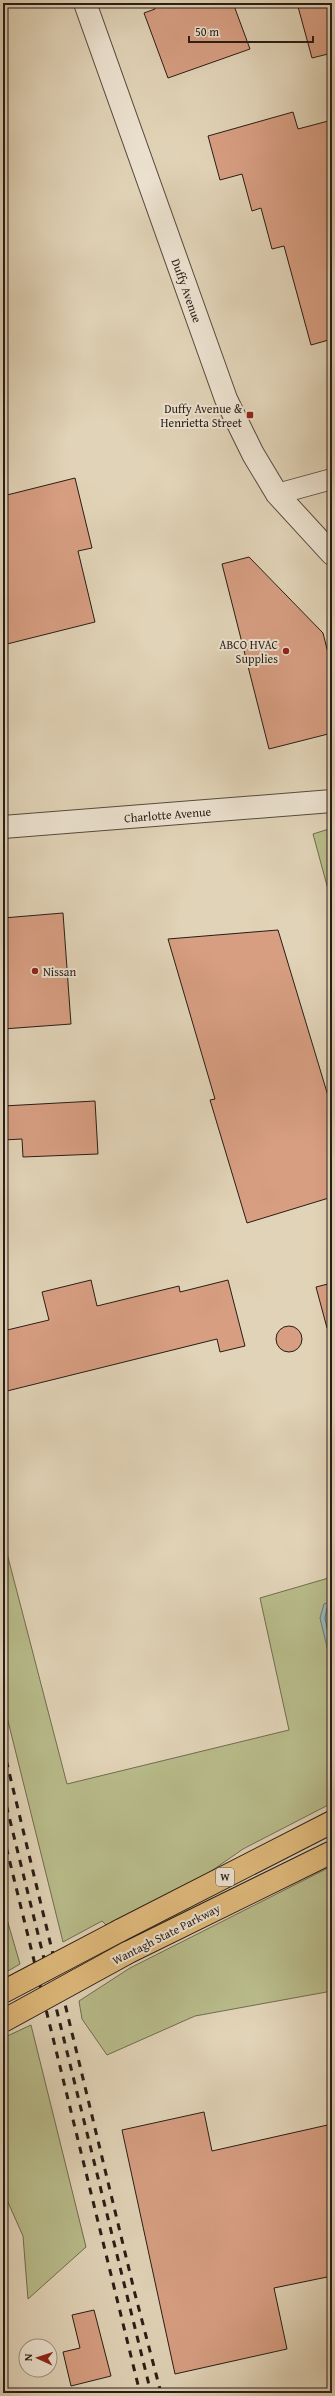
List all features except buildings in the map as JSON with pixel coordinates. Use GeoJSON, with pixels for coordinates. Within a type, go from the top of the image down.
{"type":"FeatureCollection","features":[{"type":"Feature","properties":{"kind":"highway","name":"Wantagh State Parkway"},"geometry":{"type":"LineString","coordinates":[[3,1992],[332,1822]]}},
{"type":"Feature","properties":{"kind":"highway","name":"Wantagh State Parkway"},"geometry":{"type":"LineString","coordinates":[[3,2021],[126,1953],[332,1852]]}},
{"type":"Feature","properties":{"kind":"street","name":"Duffy Avenue"},"geometry":{"type":"LineString","coordinates":[[85,3],[226,399],[253,454],[277,494],[332,554]]}},
{"type":"Feature","properties":{"kind":"street"},"geometry":{"type":"LineString","coordinates":[[277,494],[332,479]]}},
{"type":"Feature","properties":{"kind":"street","name":"Charlotte Avenue"},"geometry":{"type":"LineString","coordinates":[[3,827],[332,801]]}},
{"type":"Feature","properties":{"kind":"green space"},"geometry":{"type":"Polygon","coordinates":[[[332,828],[332,904],[313,834],[332,828]]]}},
{"type":"Feature","properties":{"kind":"green space"},"geometry":{"type":"Polygon","coordinates":[[[3,1538],[67,1784],[289,1730],[260,1598],[332,1577],[332,1803],[243,1849],[207,1874],[106,1925],[102,1921],[63,1942],[3,1701],[3,1538]]]}},
{"type":"Feature","properties":{"kind":"green space"},"geometry":{"type":"Polygon","coordinates":[[[332,1866],[332,1991],[195,2016],[107,2055],[82,2019],[79,2001],[130,1968],[332,1866]]]}},
{"type":"Feature","properties":{"kind":"green space"},"geometry":{"type":"Polygon","coordinates":[[[6,1916],[20,1964],[3,1974],[3,1918],[6,1916]]]}},
{"type":"Feature","properties":{"kind":"green space"},"geometry":{"type":"Polygon","coordinates":[[[31,2025],[86,2247],[28,2299],[23,2236],[3,2191],[3,2038],[31,2025]]]}},
{"type":"Feature","properties":{"kind":"water"},"geometry":{"type":"Polygon","coordinates":[[[332,1601],[332,1668],[320,1618],[324,1604],[332,1601]]]}},
{"type":"Feature","properties":{"kind":"railway"},"geometry":{"type":"LineString","coordinates":[[3,1747],[135,2294],[161,2393]]}},
{"type":"Feature","properties":{"kind":"railway"},"geometry":{"type":"LineString","coordinates":[[3,1792],[151,2393]]}},
{"type":"Feature","properties":{"kind":"railway"},"geometry":{"type":"LineString","coordinates":[[3,1834],[140,2393]]}},
{"type":"Feature","properties":{"kind":"place","name":"Duffy Avenue & Henrietta Street"},"geometry":{"type":"Point","coordinates":[250,415]}},
{"type":"Feature","properties":{"kind":"place","name":"ABCO HVAC Supplies"},"geometry":{"type":"Point","coordinates":[286,651]}},
{"type":"Feature","properties":{"kind":"place","name":"Nissan"},"geometry":{"type":"Point","coordinates":[35,971]}}]}
